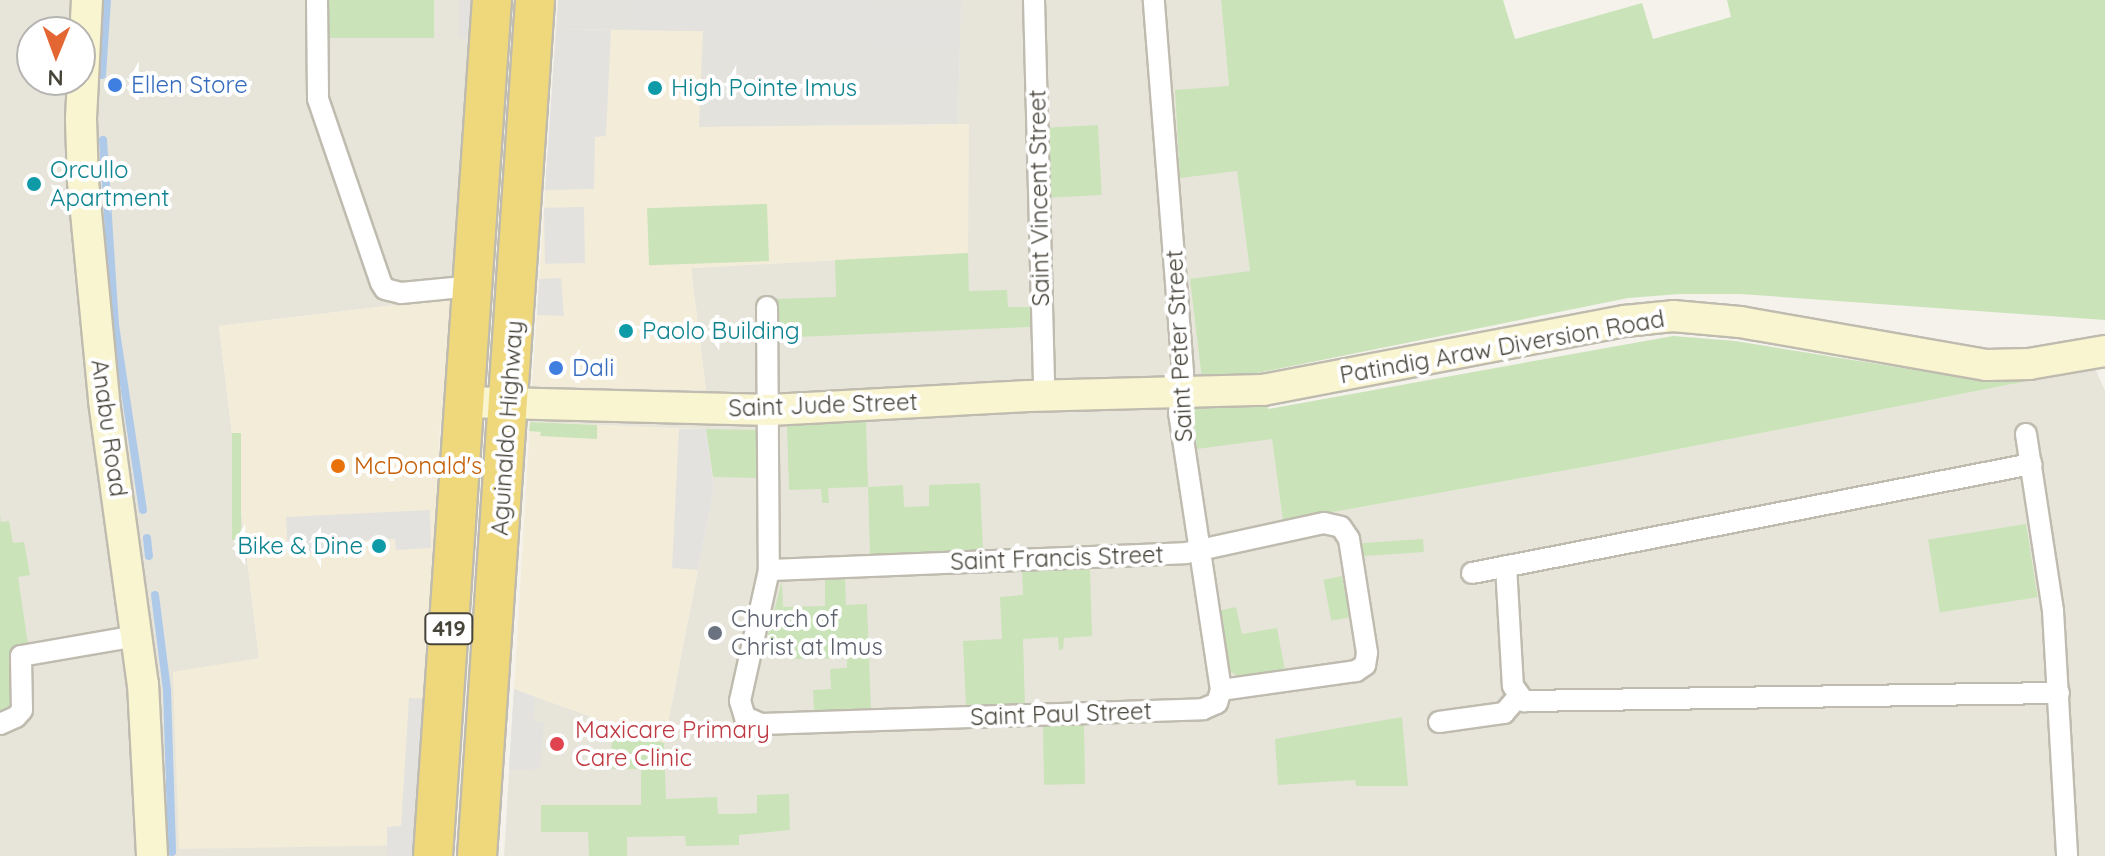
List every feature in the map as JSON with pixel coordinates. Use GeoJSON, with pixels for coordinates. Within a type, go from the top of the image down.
{"type":"FeatureCollection","features":[{"type":"Feature","properties":{"kind":"highway","name":"Aguinaldo Highway"},"geometry":{"type":"LineString","coordinates":[[433,856],[492,0]]}},
{"type":"Feature","properties":{"kind":"highway","name":"Aguinaldo Highway"},"geometry":{"type":"LineString","coordinates":[[477,856],[535,0]]}},
{"type":"Feature","properties":{"kind":"street","name":"Anabu Road"},"geometry":{"type":"LineString","coordinates":[[87,0],[81,119],[83,181],[104,401],[137,636],[149,750],[152,856]]}},
{"type":"Feature","properties":{"kind":"street"},"geometry":{"type":"LineString","coordinates":[[317,0],[318,99],[381,283],[393,293],[472,286]]}},
{"type":"Feature","properties":{"kind":"street","name":"Saint Vincent Street"},"geometry":{"type":"LineString","coordinates":[[1034,0],[1044,395]]}},
{"type":"Feature","properties":{"kind":"street","name":"Saint Peter Street"},"geometry":{"type":"LineString","coordinates":[[1154,0],[1183,372],[1179,413],[1221,690]]}},
{"type":"Feature","properties":{"kind":"street"},"geometry":{"type":"LineString","coordinates":[[767,307],[769,570]]}},
{"type":"Feature","properties":{"kind":"street","name":"Patindig Araw Diversion Road"},"geometry":{"type":"LineString","coordinates":[[1182,392],[1280,388],[1625,321],[1673,316],[1727,320],[1986,365],[2029,364],[2105,351]]}},
{"type":"Feature","properties":{"kind":"street","name":"Saint Jude Street"},"geometry":{"type":"LineString","coordinates":[[464,402],[770,410],[1044,395],[1182,392]]}},
{"type":"Feature","properties":{"kind":"street"},"geometry":{"type":"LineString","coordinates":[[2026,434],[2052,600],[2067,856]]}},
{"type":"Feature","properties":{"kind":"street"},"geometry":{"type":"LineString","coordinates":[[1472,573],[2031,464]]}},
{"type":"Feature","properties":{"kind":"street","name":"Saint Francis Street"},"geometry":{"type":"LineString","coordinates":[[769,570],[1186,553],[1324,523],[1341,527],[1349,539],[1367,653],[1365,665]]}},
{"type":"Feature","properties":{"kind":"street"},"geometry":{"type":"LineString","coordinates":[[1506,566],[1513,686],[1518,697],[1531,702],[2059,693]]}},
{"type":"Feature","properties":{"kind":"street","name":"Saint Paul Street"},"geometry":{"type":"LineString","coordinates":[[769,570],[740,701],[745,717],[761,724],[1203,709],[1217,703],[1221,690],[1356,671],[1365,665]]}},
{"type":"Feature","properties":{"kind":"street"},"geometry":{"type":"LineString","coordinates":[[0,724],[16,717],[22,710],[21,656],[137,636]]}},
{"type":"Feature","properties":{"kind":"street"},"geometry":{"type":"LineString","coordinates":[[1439,722],[1504,713],[1518,697]]}},
{"type":"Feature","properties":{"kind":"shaded area"},"geometry":{"type":"Polygon","coordinates":[[[0,0],[474,0],[454,298],[219,326],[259,659],[182,671],[421,845],[420,856],[0,856],[0,0]]]}},
{"type":"Feature","properties":{"kind":"shaded area"},"geometry":{"type":"Polygon","coordinates":[[[459,0],[474,0],[471,39],[459,38],[459,0]]]}},
{"type":"Feature","properties":{"kind":"shaded area"},"geometry":{"type":"Polygon","coordinates":[[[558,0],[961,0],[958,124],[699,127],[703,31],[556,29],[558,0]]]}},
{"type":"Feature","properties":{"kind":"shaded area"},"geometry":{"type":"Polygon","coordinates":[[[627,0],[961,2],[960,50],[703,40],[703,31],[626,30],[627,0]]]}},
{"type":"Feature","properties":{"kind":"shaded area"},"geometry":{"type":"Polygon","coordinates":[[[961,0],[1221,0],[1237,171],[1283,521],[1617,461],[2095,368],[2105,391],[2105,856],[504,856],[514,689],[664,743],[714,488],[706,430],[530,422],[532,386],[706,390],[691,268],[968,253],[968,124],[958,124],[961,0]]]}},
{"type":"Feature","properties":{"kind":"shaded area"},"geometry":{"type":"Polygon","coordinates":[[[556,29],[704,31],[700,127],[969,124],[968,253],[691,268],[706,390],[532,386],[556,29]]]}},
{"type":"Feature","properties":{"kind":"shaded area"},"geometry":{"type":"Polygon","coordinates":[[[556,29],[611,30],[606,136],[595,137],[594,189],[545,190],[556,29]]]}},
{"type":"Feature","properties":{"kind":"shaded area"},"geometry":{"type":"Polygon","coordinates":[[[584,207],[585,263],[545,264],[544,208],[584,207]]]}},
{"type":"Feature","properties":{"kind":"shaded area"},"geometry":{"type":"Polygon","coordinates":[[[561,278],[564,316],[537,315],[539,279],[561,278]]]}},
{"type":"Feature","properties":{"kind":"shaded area"},"geometry":{"type":"Polygon","coordinates":[[[454,298],[445,422],[440,423],[431,699],[421,845],[179,849],[173,672],[259,658],[219,326],[454,298]]]}},
{"type":"Feature","properties":{"kind":"shaded area"},"geometry":{"type":"Polygon","coordinates":[[[530,422],[706,429],[714,488],[664,743],[514,689],[530,422]]]}},
{"type":"Feature","properties":{"kind":"shaded area"},"geometry":{"type":"Polygon","coordinates":[[[679,429],[706,429],[714,488],[698,570],[672,568],[679,429]]]}},
{"type":"Feature","properties":{"kind":"shaded area"},"geometry":{"type":"Polygon","coordinates":[[[430,510],[431,548],[396,550],[395,539],[363,540],[363,551],[288,554],[286,517],[430,510]]]}},
{"type":"Feature","properties":{"kind":"shaded area"},"geometry":{"type":"Polygon","coordinates":[[[514,689],[535,697],[533,721],[544,723],[540,769],[509,770],[514,689]]]}},
{"type":"Feature","properties":{"kind":"shaded area"},"geometry":{"type":"Polygon","coordinates":[[[409,698],[431,699],[420,856],[387,856],[387,827],[401,826],[409,698]]]}},
{"type":"Feature","properties":{"kind":"green space"},"geometry":{"type":"Polygon","coordinates":[[[324,0],[434,0],[434,38],[324,38],[324,0]]]}},
{"type":"Feature","properties":{"kind":"green space"},"geometry":{"type":"Polygon","coordinates":[[[1221,0],[1503,0],[1515,39],[1642,3],[1653,39],[1731,17],[1727,0],[2105,0],[2105,320],[1740,294],[1680,294],[1628,298],[1243,376],[1202,379],[1190,279],[1250,271],[1237,171],[1180,178],[1175,90],[1229,86],[1221,0]]]}},
{"type":"Feature","properties":{"kind":"green space"},"geometry":{"type":"Polygon","coordinates":[[[1098,125],[1102,195],[1049,198],[1045,128],[1098,125]]]}},
{"type":"Feature","properties":{"kind":"green space"},"geometry":{"type":"Polygon","coordinates":[[[767,204],[769,261],[649,265],[647,208],[767,204]]]}},
{"type":"Feature","properties":{"kind":"green space"},"geometry":{"type":"Polygon","coordinates":[[[968,253],[969,291],[1007,290],[1008,307],[1030,307],[1030,327],[775,338],[774,299],[836,297],[835,260],[968,253]]]}},
{"type":"Feature","properties":{"kind":"green space"},"geometry":{"type":"Polygon","coordinates":[[[1673,336],[1735,341],[1990,382],[2095,368],[1617,461],[1283,521],[1272,439],[1197,449],[1192,409],[1267,405],[1268,409],[1673,336]]]}},
{"type":"Feature","properties":{"kind":"green space"},"geometry":{"type":"Polygon","coordinates":[[[530,422],[597,425],[597,439],[540,436],[541,432],[529,431],[530,422]]]}},
{"type":"Feature","properties":{"kind":"green space"},"geometry":{"type":"Polygon","coordinates":[[[866,422],[868,487],[828,488],[829,503],[822,503],[821,489],[789,490],[787,424],[866,422]]]}},
{"type":"Feature","properties":{"kind":"green space"},"geometry":{"type":"Polygon","coordinates":[[[706,429],[763,430],[765,478],[713,477],[706,429]]]}},
{"type":"Feature","properties":{"kind":"green space"},"geometry":{"type":"Polygon","coordinates":[[[232,433],[241,433],[241,540],[232,540],[232,433]]]}},
{"type":"Feature","properties":{"kind":"green space"},"geometry":{"type":"Polygon","coordinates":[[[980,483],[983,550],[870,555],[868,487],[903,485],[904,507],[929,506],[929,485],[980,483]]]}},
{"type":"Feature","properties":{"kind":"green space"},"geometry":{"type":"Polygon","coordinates":[[[0,514],[1,522],[9,521],[13,543],[24,542],[30,575],[18,577],[28,644],[21,646],[11,709],[0,713],[0,514]]]}},
{"type":"Feature","properties":{"kind":"green space"},"geometry":{"type":"Polygon","coordinates":[[[2026,524],[2038,597],[1940,613],[1928,539],[2026,524]]]}},
{"type":"Feature","properties":{"kind":"green space"},"geometry":{"type":"Polygon","coordinates":[[[1423,539],[1424,552],[1358,557],[1357,544],[1423,539]]]}},
{"type":"Feature","properties":{"kind":"green space"},"geometry":{"type":"Polygon","coordinates":[[[1090,568],[1092,636],[1064,638],[1063,649],[1059,650],[1058,637],[1023,639],[1025,705],[966,707],[963,641],[1002,639],[1000,597],[1023,595],[1022,570],[1090,568]]]}},
{"type":"Feature","properties":{"kind":"green space"},"geometry":{"type":"Polygon","coordinates":[[[1342,576],[1350,617],[1331,621],[1323,580],[1342,576]]]}},
{"type":"Feature","properties":{"kind":"green space"},"geometry":{"type":"Polygon","coordinates":[[[825,578],[845,578],[846,605],[867,604],[871,709],[814,711],[813,690],[831,689],[830,669],[847,668],[847,658],[792,659],[791,646],[765,647],[782,580],[783,607],[825,606],[825,578]]]}},
{"type":"Feature","properties":{"kind":"green space"},"geometry":{"type":"Polygon","coordinates":[[[1236,607],[1242,634],[1277,628],[1285,670],[1241,678],[1228,670],[1217,611],[1236,607]]]}},
{"type":"Feature","properties":{"kind":"green space"},"geometry":{"type":"Polygon","coordinates":[[[1402,717],[1408,786],[1356,786],[1355,780],[1278,785],[1275,739],[1402,717]]]}},
{"type":"Feature","properties":{"kind":"green space"},"geometry":{"type":"Polygon","coordinates":[[[613,725],[664,743],[666,799],[717,797],[718,814],[739,814],[757,813],[757,795],[789,794],[790,830],[739,835],[739,845],[686,846],[685,836],[627,837],[627,856],[589,856],[588,832],[541,832],[541,805],[641,805],[641,769],[610,769],[613,725]]]}},
{"type":"Feature","properties":{"kind":"green space"},"geometry":{"type":"Polygon","coordinates":[[[1084,725],[1085,784],[1044,785],[1043,726],[1084,725]]]}},
{"type":"Feature","properties":{"kind":"waterway"},"geometry":{"type":"LineString","coordinates":[[102,75],[107,0]]}},
{"type":"Feature","properties":{"kind":"waterway"},"geometry":{"type":"LineString","coordinates":[[103,140],[115,325],[143,510]]}},
{"type":"Feature","properties":{"kind":"waterway"},"geometry":{"type":"LineString","coordinates":[[147,538],[149,556]]}},
{"type":"Feature","properties":{"kind":"waterway"},"geometry":{"type":"LineString","coordinates":[[155,595],[167,690],[172,852]]}},
{"type":"Feature","properties":{"kind":"place","name":"Ellen Store"},"geometry":{"type":"Point","coordinates":[115,85]}},
{"type":"Feature","properties":{"kind":"place","name":"High Pointe Imus"},"geometry":{"type":"Point","coordinates":[655,88]}},
{"type":"Feature","properties":{"kind":"place","name":"Orcullo Apartment"},"geometry":{"type":"Point","coordinates":[34,184]}},
{"type":"Feature","properties":{"kind":"place","name":"Paolo Building"},"geometry":{"type":"Point","coordinates":[626,331]}},
{"type":"Feature","properties":{"kind":"place","name":"Dali"},"geometry":{"type":"Point","coordinates":[556,368]}},
{"type":"Feature","properties":{"kind":"place","name":"McDonald's"},"geometry":{"type":"Point","coordinates":[338,466]}},
{"type":"Feature","properties":{"kind":"place","name":"Bike & Dine"},"geometry":{"type":"Point","coordinates":[379,546]}},
{"type":"Feature","properties":{"kind":"place","name":"Church of Christ at Imus"},"geometry":{"type":"Point","coordinates":[715,633]}},
{"type":"Feature","properties":{"kind":"place","name":"Maxicare Primary Care Clinic"},"geometry":{"type":"Point","coordinates":[557,744]}}]}
